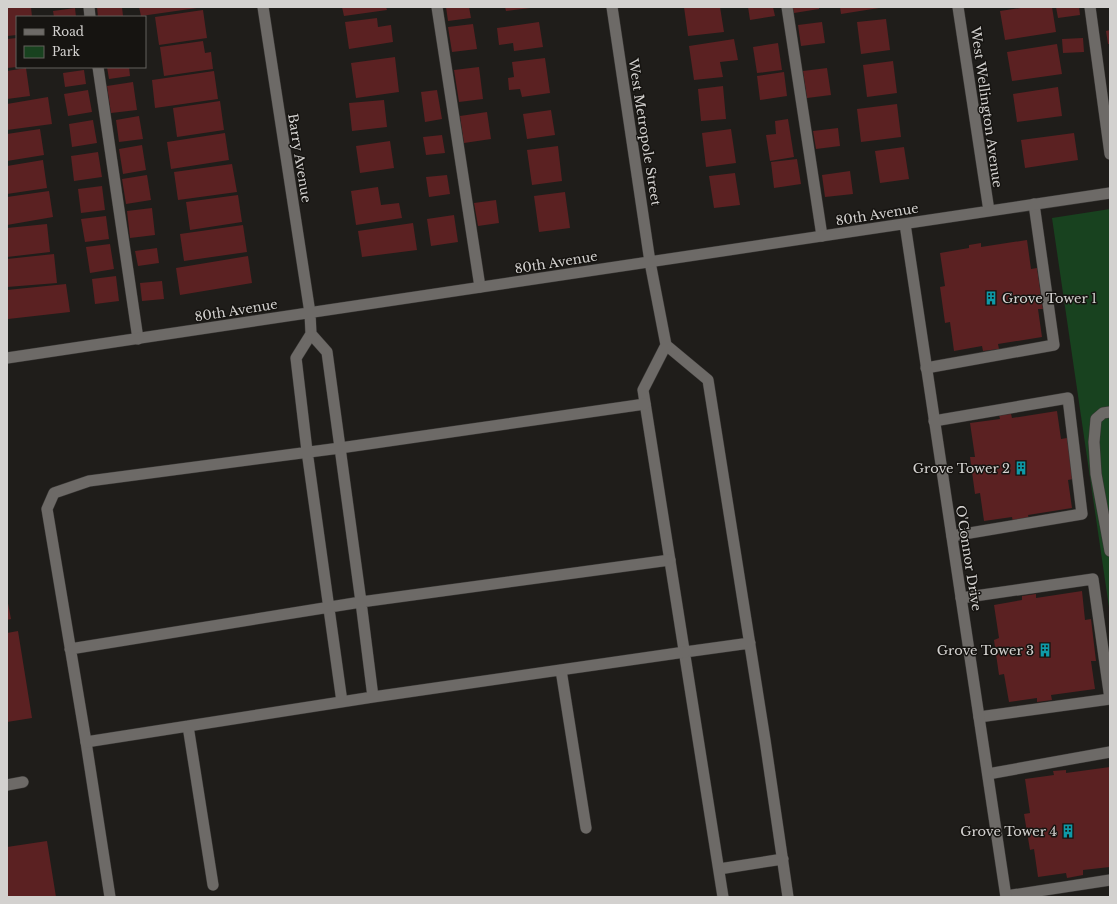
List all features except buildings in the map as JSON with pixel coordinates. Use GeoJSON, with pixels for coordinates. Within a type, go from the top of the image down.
{"type":"FeatureCollection","features":[{"type":"Feature","properties":{"kind":"street","name":"Barry Avenue"},"geometry":{"type":"LineString","coordinates":[[263,7],[310,313],[311,334]]}},
{"type":"Feature","properties":{"kind":"street"},"geometry":{"type":"LineString","coordinates":[[437,7],[480,287]]}},
{"type":"Feature","properties":{"kind":"street","name":"West Metropole Street"},"geometry":{"type":"LineString","coordinates":[[612,7],[650,262],[666,345]]}},
{"type":"Feature","properties":{"kind":"street"},"geometry":{"type":"LineString","coordinates":[[787,7],[822,236]]}},
{"type":"Feature","properties":{"kind":"street","name":"West Wellington Avenue"},"geometry":{"type":"LineString","coordinates":[[958,7],[989,211]]}},
{"type":"Feature","properties":{"kind":"street"},"geometry":{"type":"LineString","coordinates":[[1090,7],[1110,154]]}},
{"type":"Feature","properties":{"kind":"street"},"geometry":{"type":"LineString","coordinates":[[98,68],[138,339]]}},
{"type":"Feature","properties":{"kind":"street","name":"80th Avenue"},"geometry":{"type":"LineString","coordinates":[[7,358],[1110,192]]}},
{"type":"Feature","properties":{"kind":"street"},"geometry":{"type":"LineString","coordinates":[[926,368],[1054,345],[1034,204]]}},
{"type":"Feature","properties":{"kind":"street","name":"O'Connor Drive"},"geometry":{"type":"LineString","coordinates":[[905,224],[1006,897]]}},
{"type":"Feature","properties":{"kind":"street"},"geometry":{"type":"LineString","coordinates":[[342,702],[330,607],[307,451],[296,358],[311,334],[327,352],[362,602],[373,697]]}},
{"type":"Feature","properties":{"kind":"street"},"geometry":{"type":"LineString","coordinates":[[724,897],[643,390],[666,345],[708,380],[750,643],[788,897]]}},
{"type":"Feature","properties":{"kind":"street"},"geometry":{"type":"LineString","coordinates":[[934,421],[1068,398],[1082,514],[952,536]]}},
{"type":"Feature","properties":{"kind":"street"},"geometry":{"type":"LineString","coordinates":[[110,897],[47,509],[54,493],[89,481],[307,451],[340,448],[645,404]]}},
{"type":"Feature","properties":{"kind":"street"},"geometry":{"type":"LineString","coordinates":[[1110,412],[1103,413],[1096,419],[1094,442],[1096,474],[1110,551]]}},
{"type":"Feature","properties":{"kind":"street"},"geometry":{"type":"LineString","coordinates":[[70,649],[362,602],[670,560]]}},
{"type":"Feature","properties":{"kind":"street"},"geometry":{"type":"LineString","coordinates":[[961,598],[1093,579],[1110,699],[979,717]]}},
{"type":"Feature","properties":{"kind":"street"},"geometry":{"type":"LineString","coordinates":[[86,742],[373,697],[750,643]]}},
{"type":"Feature","properties":{"kind":"street"},"geometry":{"type":"LineString","coordinates":[[561,670],[586,828]]}},
{"type":"Feature","properties":{"kind":"street"},"geometry":{"type":"LineString","coordinates":[[188,726],[213,885]]}},
{"type":"Feature","properties":{"kind":"street"},"geometry":{"type":"LineString","coordinates":[[988,774],[1110,752]]}},
{"type":"Feature","properties":{"kind":"street"},"geometry":{"type":"LineString","coordinates":[[7,785],[23,782]]}},
{"type":"Feature","properties":{"kind":"street"},"geometry":{"type":"LineString","coordinates":[[719,869],[783,859]]}},
{"type":"Feature","properties":{"kind":"street"},"geometry":{"type":"LineString","coordinates":[[1006,897],[1110,880]]}},
{"type":"Feature","properties":{"kind":"green space"},"geometry":{"type":"Polygon","coordinates":[[[1110,209],[1110,614],[1052,218],[1110,209]]]}},
{"type":"Feature","properties":{"kind":"place","name":"Grove Tower 1"},"geometry":{"type":"Point","coordinates":[991,298]}},
{"type":"Feature","properties":{"kind":"place","name":"Grove Tower 2"},"geometry":{"type":"Point","coordinates":[1021,468]}},
{"type":"Feature","properties":{"kind":"place","name":"Grove Tower 3"},"geometry":{"type":"Point","coordinates":[1045,650]}},
{"type":"Feature","properties":{"kind":"place","name":"Grove Tower 4"},"geometry":{"type":"Point","coordinates":[1068,831]}}]}
